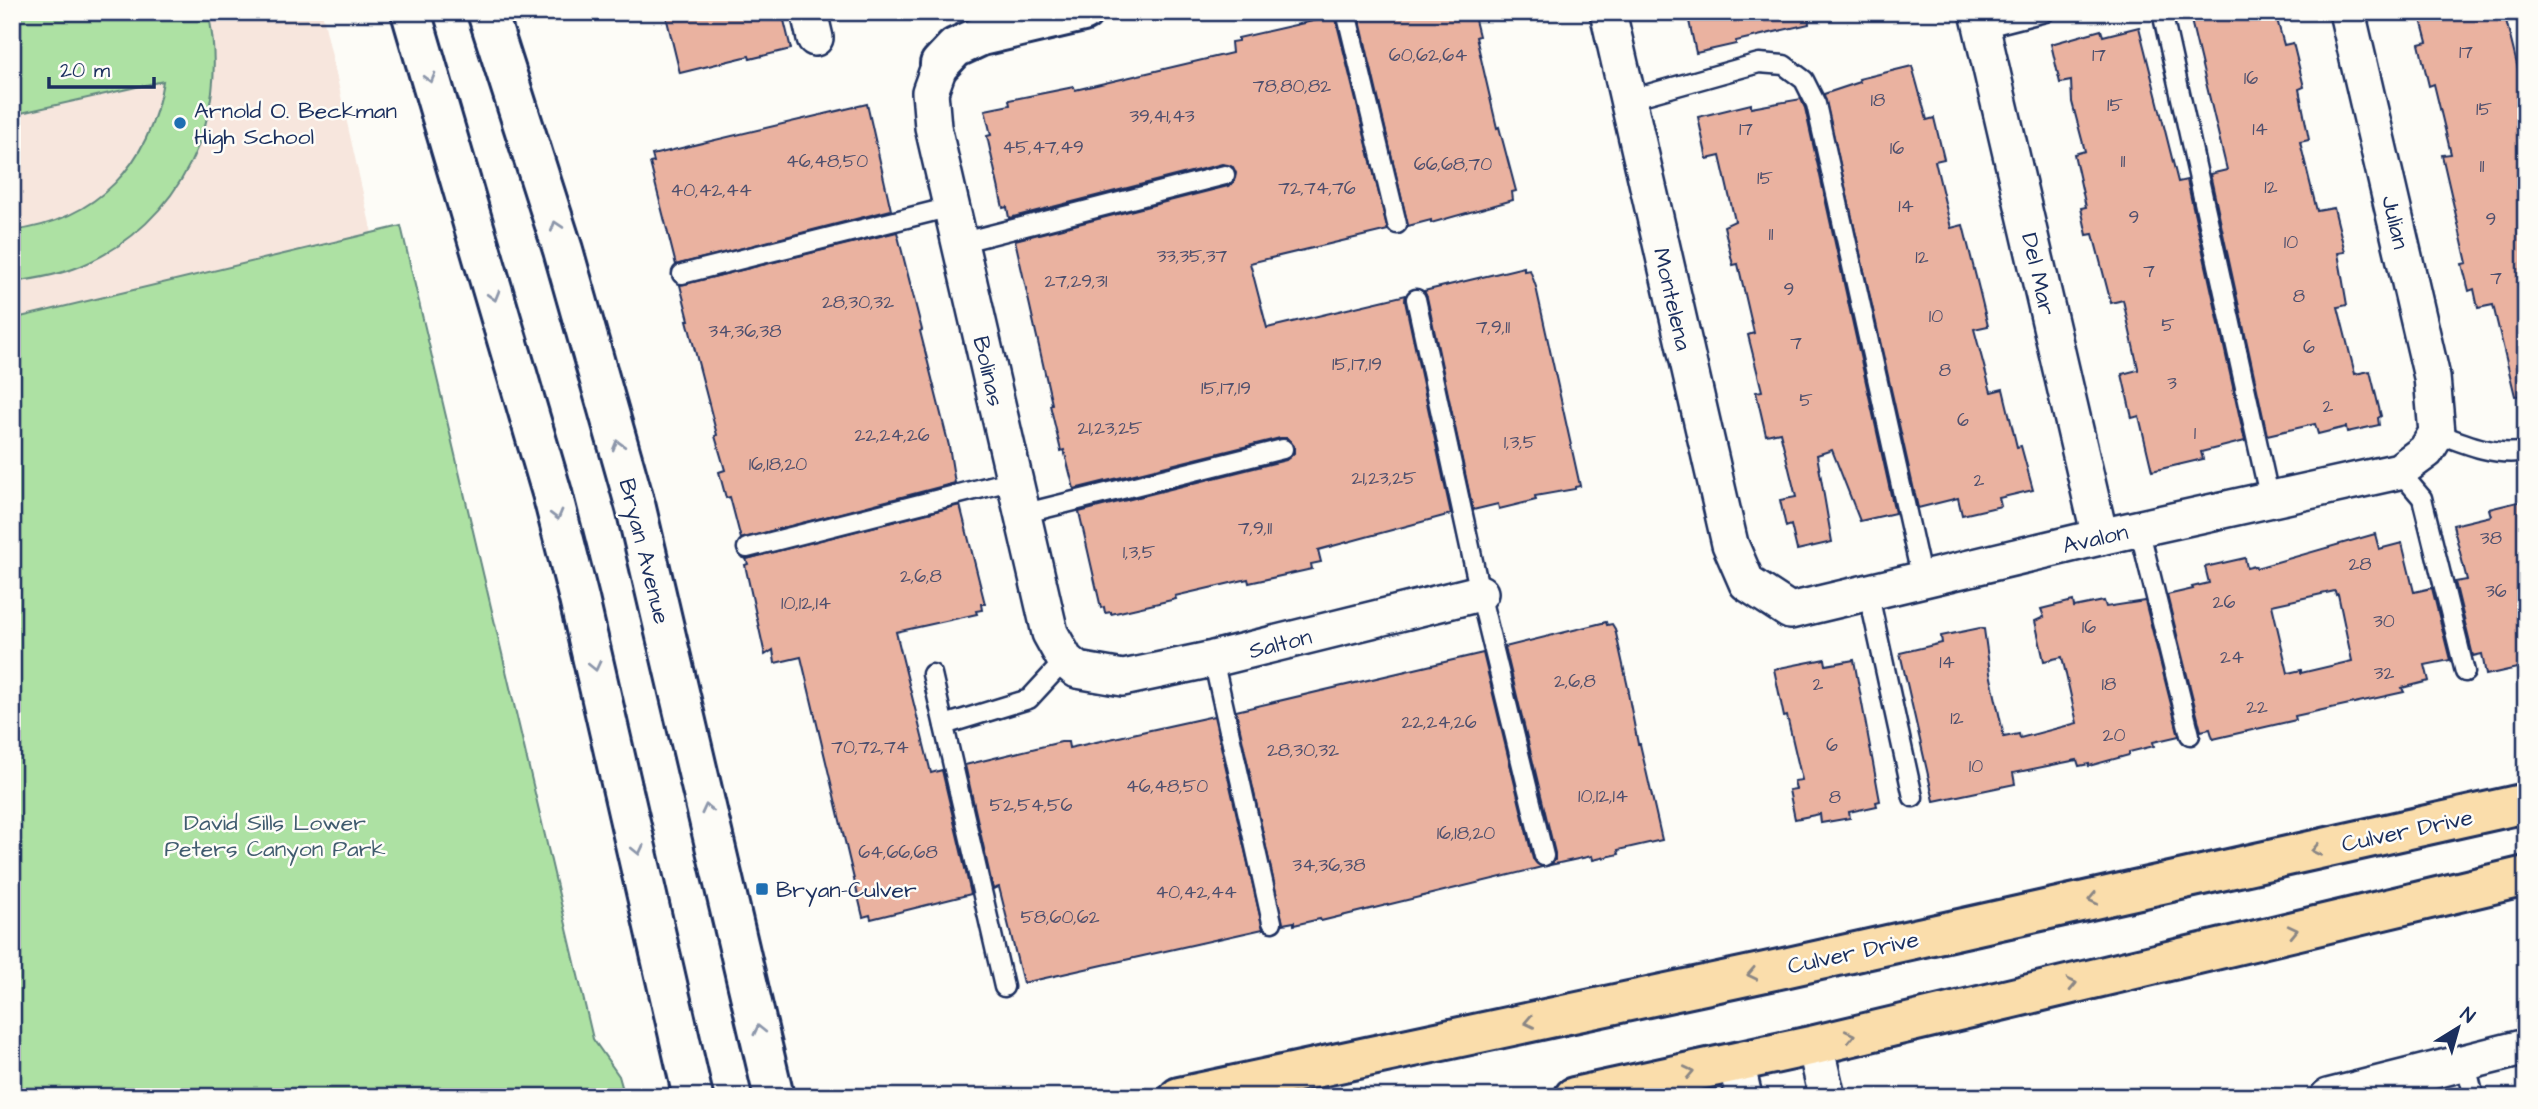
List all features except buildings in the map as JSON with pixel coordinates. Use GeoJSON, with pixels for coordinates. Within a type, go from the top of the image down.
{"type":"FeatureCollection","features":[{"type":"Feature","properties":{"kind":"main road"},"geometry":{"type":"LineString","coordinates":[[411,12],[569,559],[693,1097]]}},
{"type":"Feature","properties":{"kind":"main road","name":"Bryan Avenue"},"geometry":{"type":"LineString","coordinates":[[487,12],[563,250],[636,508],[775,1097]]}},
{"type":"Feature","properties":{"kind":"main road"},"geometry":{"type":"LineString","coordinates":[[940,64],[955,48],[981,36],[1083,12]]}},
{"type":"Feature","properties":{"kind":"main road","name":"Culver Drive"},"geometry":{"type":"LineString","coordinates":[[1179,1097],[1770,971],[2526,803]]}},
{"type":"Feature","properties":{"kind":"main road"},"geometry":{"type":"LineString","coordinates":[[1574,1097],[1740,1079],[1815,1045],[2526,876]]}},
{"type":"Feature","properties":{"kind":"street","name":"Montelena"},"geometry":{"type":"LineString","coordinates":[[1608,12],[1730,544],[1747,583]]}},
{"type":"Feature","properties":{"kind":"street","name":"Julian"},"geometry":{"type":"LineString","coordinates":[[2347,12],[2432,377],[2437,433]]}},
{"type":"Feature","properties":{"kind":"street","name":"Del Mar"},"geometry":{"type":"LineString","coordinates":[[1980,20],[2100,537]]}},
{"type":"Feature","properties":{"kind":"street","name":"Bolinas"},"geometry":{"type":"LineString","coordinates":[[940,64],[930,92],[933,127],[1050,634],[1071,665]]}},
{"type":"Feature","properties":{"kind":"street","name":"Avalon"},"geometry":{"type":"LineString","coordinates":[[1747,583],[1790,611],[2139,528],[2399,471],[2426,451],[2437,433]]}},
{"type":"Feature","properties":{"kind":"street","name":"Salton"},"geometry":{"type":"LineString","coordinates":[[1071,665],[1123,678],[1213,659],[1480,593]]}},
{"type":"Feature","properties":{"kind":"street"},"geometry":{"type":"LineString","coordinates":[[1815,1045],[1827,1097]]}},
{"type":"Feature","properties":{"kind":"street"},"geometry":{"type":"LineString","coordinates":[[2328,1097],[2526,1047]]}},
{"type":"Feature","properties":{"kind":"lane"},"geometry":{"type":"LineString","coordinates":[[1346,12],[1397,224]]}},
{"type":"Feature","properties":{"kind":"lane"},"geometry":{"type":"LineString","coordinates":[[1980,20],[2045,12]]}},
{"type":"Feature","properties":{"kind":"lane"},"geometry":{"type":"LineString","coordinates":[[2162,12],[2270,500]]}},
{"type":"Feature","properties":{"kind":"lane"},"geometry":{"type":"LineString","coordinates":[[1628,100],[1759,63],[1784,65],[1804,80],[1815,104],[1922,580]]}},
{"type":"Feature","properties":{"kind":"lane"},"geometry":{"type":"LineString","coordinates":[[960,243],[1225,174]]}},
{"type":"Feature","properties":{"kind":"lane"},"geometry":{"type":"LineString","coordinates":[[682,274],[951,207]]}},
{"type":"Feature","properties":{"kind":"lane"},"geometry":{"type":"LineString","coordinates":[[1416,299],[1480,593],[1544,856]]}},
{"type":"Feature","properties":{"kind":"lane"},"geometry":{"type":"LineString","coordinates":[[2437,433],[2473,447],[2514,453],[2526,451]]}},
{"type":"Feature","properties":{"kind":"lane"},"geometry":{"type":"LineString","coordinates":[[1022,514],[1283,449]]}},
{"type":"Feature","properties":{"kind":"lane"},"geometry":{"type":"LineString","coordinates":[[2399,471],[2422,498],[2465,672]]}},
{"type":"Feature","properties":{"kind":"lane"},"geometry":{"type":"LineString","coordinates":[[747,548],[1014,480]]}},
{"type":"Feature","properties":{"kind":"lane"},"geometry":{"type":"LineString","coordinates":[[2139,528],[2190,735]]}},
{"type":"Feature","properties":{"kind":"lane"},"geometry":{"type":"LineString","coordinates":[[1868,591],[1913,797]]}},
{"type":"Feature","properties":{"kind":"lane"},"geometry":{"type":"LineString","coordinates":[[1213,659],[1272,922]]}},
{"type":"Feature","properties":{"kind":"lane"},"geometry":{"type":"LineString","coordinates":[[944,725],[1029,699],[1071,665]]}},
{"type":"Feature","properties":{"kind":"lane"},"geometry":{"type":"LineString","coordinates":[[932,674],[1004,987]]}},
{"type":"Feature","properties":{"kind":"lane"},"geometry":{"type":"LineString","coordinates":[[2465,1061],[2474,1097]]}},
{"type":"Feature","properties":{"kind":"shaded area","name":"Arnold O. Beckman High School"},"geometry":{"type":"Polygon","coordinates":[[[12,12],[322,12],[372,233],[12,319],[12,12]]]}},
{"type":"Feature","properties":{"kind":"green space"},"geometry":{"type":"Polygon","coordinates":[[[12,12],[208,12],[213,51],[212,90],[204,127],[191,163],[171,195],[146,223],[116,247],[73,269],[13,282],[12,231],[42,225],[70,215],[94,201],[114,183],[132,162],[146,138],[163,81],[12,115],[12,12]]]}},
{"type":"Feature","properties":{"kind":"green space","name":"David Sills Lower Peters Canyon Park"},"geometry":{"type":"Polygon","coordinates":[[[401,226],[593,1039],[619,1076],[625,1097],[12,1097],[12,319],[401,226]]]}},
{"type":"Feature","properties":{"kind":"place","name":"Arnold O. Beckman High School"},"geometry":{"type":"Point","coordinates":[180,123]}},
{"type":"Feature","properties":{"kind":"place","name":"Bryan-Culver"},"geometry":{"type":"Point","coordinates":[762,889]}}]}
